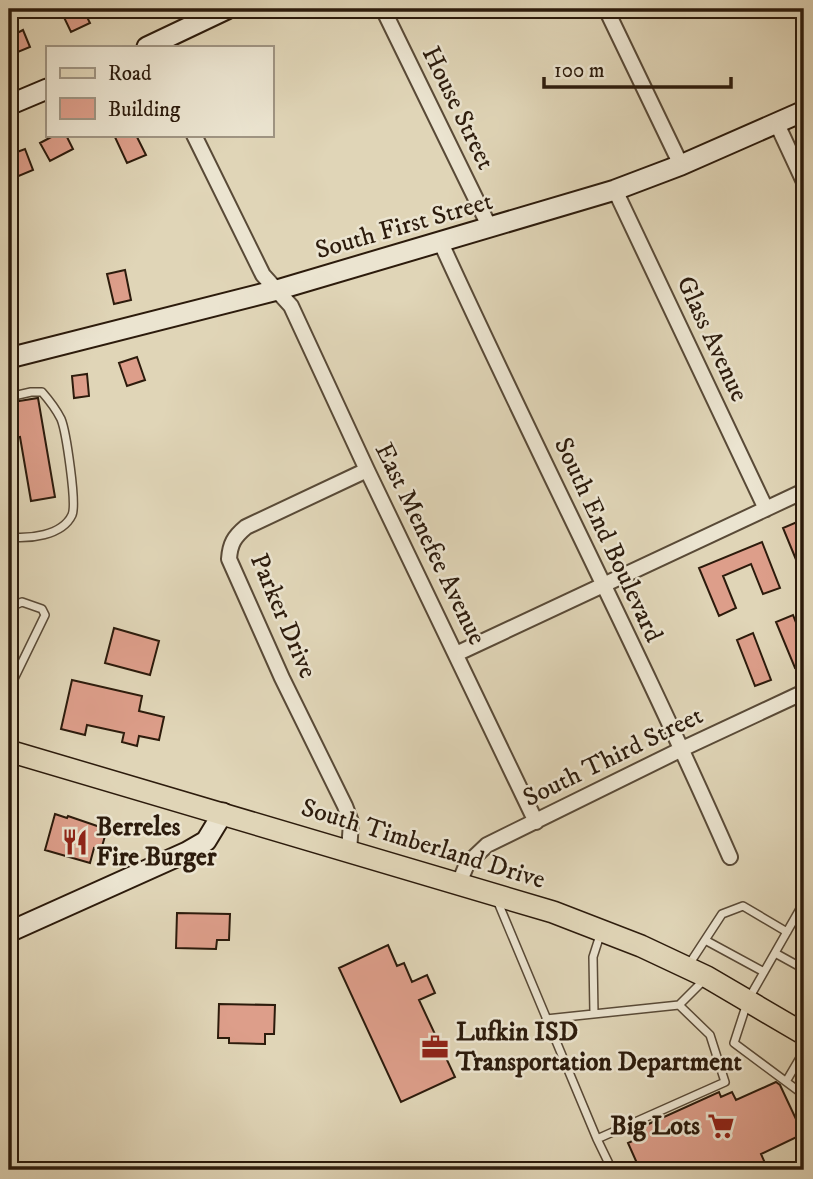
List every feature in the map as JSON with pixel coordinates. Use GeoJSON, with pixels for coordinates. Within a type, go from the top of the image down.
{"type":"FeatureCollection","features":[{"type":"Feature","properties":{"kind":"main road","name":"South Timberland Drive"},"geometry":{"type":"LineString","coordinates":[[9,751],[553,912],[687,967],[804,1034]]}},
{"type":"Feature","properties":{"kind":"street"},"geometry":{"type":"LineString","coordinates":[[151,46],[227,9]]}},
{"type":"Feature","properties":{"kind":"street","name":"House Street"},"geometry":{"type":"LineString","coordinates":[[383,9],[489,228]]}},
{"type":"Feature","properties":{"kind":"street"},"geometry":{"type":"LineString","coordinates":[[606,9],[681,166]]}},
{"type":"Feature","properties":{"kind":"street"},"geometry":{"type":"LineString","coordinates":[[9,104],[46,89]]}},
{"type":"Feature","properties":{"kind":"street","name":"South First Street"},"geometry":{"type":"LineString","coordinates":[[9,358],[276,290],[615,190],[681,166],[804,111]]}},
{"type":"Feature","properties":{"kind":"street"},"geometry":{"type":"LineString","coordinates":[[777,124],[804,182]]}},
{"type":"Feature","properties":{"kind":"street","name":"East Menefee Avenue"},"geometry":{"type":"LineString","coordinates":[[194,136],[263,275],[291,306],[536,822]]}},
{"type":"Feature","properties":{"kind":"street","name":"Glass Avenue"},"geometry":{"type":"LineString","coordinates":[[615,190],[766,509]]}},
{"type":"Feature","properties":{"kind":"street","name":"South End Boulevard"},"geometry":{"type":"LineString","coordinates":[[441,243],[682,749],[730,857]]}},
{"type":"Feature","properties":{"kind":"street","name":"Parker Drive"},"geometry":{"type":"LineString","coordinates":[[349,852],[351,822],[345,806],[282,678],[229,559],[234,536],[246,527],[367,470]]}},
{"type":"Feature","properties":{"kind":"street"},"geometry":{"type":"LineString","coordinates":[[456,654],[804,491]]}},
{"type":"Feature","properties":{"kind":"street","name":"South Third Street"},"geometry":{"type":"LineString","coordinates":[[458,883],[467,864],[487,845],[804,692]]}},
{"type":"Feature","properties":{"kind":"street"},"geometry":{"type":"LineString","coordinates":[[9,932],[187,852],[206,841],[223,813]]}},
{"type":"Feature","properties":{"kind":"lane"},"geometry":{"type":"LineString","coordinates":[[9,397],[42,392],[61,420],[72,484],[72,514],[62,526],[48,534],[9,537]]}},
{"type":"Feature","properties":{"kind":"lane"},"geometry":{"type":"LineString","coordinates":[[9,616],[13,606],[22,602],[41,609],[45,615],[9,689]]}},
{"type":"Feature","properties":{"kind":"lane"},"geometry":{"type":"LineString","coordinates":[[495,894],[507,928],[612,1170]]}},
{"type":"Feature","properties":{"kind":"lane"},"geometry":{"type":"LineString","coordinates":[[804,902],[748,1000],[734,1043],[804,1095]]}},
{"type":"Feature","properties":{"kind":"lane"},"geometry":{"type":"LineString","coordinates":[[687,967],[722,914],[743,906],[787,932]]}},
{"type":"Feature","properties":{"kind":"lane"},"geometry":{"type":"LineString","coordinates":[[594,1014],[593,957],[601,930]]}},
{"type":"Feature","properties":{"kind":"lane"},"geometry":{"type":"LineString","coordinates":[[705,940],[764,972]]}},
{"type":"Feature","properties":{"kind":"lane"},"geometry":{"type":"LineString","coordinates":[[775,953],[804,969]]}},
{"type":"Feature","properties":{"kind":"lane"},"geometry":{"type":"LineString","coordinates":[[546,1019],[679,1005],[707,977]]}},
{"type":"Feature","properties":{"kind":"lane"},"geometry":{"type":"LineString","coordinates":[[597,1139],[725,1082],[710,1035],[679,1005]]}},
{"type":"Feature","properties":{"kind":"lane"},"geometry":{"type":"LineString","coordinates":[[787,1080],[804,1051]]}},
{"type":"Feature","properties":{"kind":"lane"},"geometry":{"type":"LineString","coordinates":[[9,1155],[15,1170]]}},
{"type":"Feature","properties":{"kind":"building"},"geometry":{"type":"Polygon","coordinates":[[[60,9],[83,9],[90,23],[71,32],[60,9]]]}},
{"type":"Feature","properties":{"kind":"building"},"geometry":{"type":"Polygon","coordinates":[[[23,30],[30,47],[13,54],[9,37],[23,30]]]}},
{"type":"Feature","properties":{"kind":"building"},"geometry":{"type":"Polygon","coordinates":[[[53,136],[66,136],[73,149],[50,161],[40,143],[53,136]]]}},
{"type":"Feature","properties":{"kind":"building"},"geometry":{"type":"Polygon","coordinates":[[[114,136],[136,136],[146,155],[127,163],[114,136]]]}},
{"type":"Feature","properties":{"kind":"building"},"geometry":{"type":"Polygon","coordinates":[[[25,149],[33,170],[9,180],[9,155],[25,149]]]}},
{"type":"Feature","properties":{"kind":"building"},"geometry":{"type":"Polygon","coordinates":[[[125,270],[131,300],[114,304],[107,274],[125,270]]]}},
{"type":"Feature","properties":{"kind":"building"},"geometry":{"type":"Polygon","coordinates":[[[137,357],[145,380],[127,386],[119,363],[137,357]]]}},
{"type":"Feature","properties":{"kind":"building"},"geometry":{"type":"Polygon","coordinates":[[[87,374],[89,396],[74,398],[72,376],[87,374]]]}},
{"type":"Feature","properties":{"kind":"building"},"geometry":{"type":"Polygon","coordinates":[[[38,398],[55,497],[31,501],[20,437],[9,439],[9,415],[15,414],[13,402],[38,398]]]}},
{"type":"Feature","properties":{"kind":"building"},"geometry":{"type":"Polygon","coordinates":[[[804,519],[804,579],[783,528],[804,519]]]}},
{"type":"Feature","properties":{"kind":"building"},"geometry":{"type":"Polygon","coordinates":[[[762,542],[780,588],[763,594],[751,564],[723,576],[736,608],[719,616],[699,568],[762,542]]]}},
{"type":"Feature","properties":{"kind":"building"},"geometry":{"type":"Polygon","coordinates":[[[793,615],[804,643],[804,664],[795,668],[776,622],[793,615]]]}},
{"type":"Feature","properties":{"kind":"building"},"geometry":{"type":"Polygon","coordinates":[[[114,628],[159,641],[150,675],[105,663],[114,628]]]}},
{"type":"Feature","properties":{"kind":"building"},"geometry":{"type":"Polygon","coordinates":[[[753,633],[771,680],[755,686],[737,640],[753,633]]]}},
{"type":"Feature","properties":{"kind":"building"},"geometry":{"type":"Polygon","coordinates":[[[72,680],[142,696],[139,711],[164,717],[159,740],[139,736],[137,746],[122,742],[124,733],[87,725],[85,735],[61,729],[72,680]]]}},
{"type":"Feature","properties":{"kind":"building","name":"Berreles Fire Burger"},"geometry":{"type":"Polygon","coordinates":[[[55,814],[100,827],[98,834],[105,836],[101,850],[94,848],[90,863],[45,850],[55,814]]]}},
{"type":"Feature","properties":{"kind":"building"},"geometry":{"type":"Polygon","coordinates":[[[177,913],[230,914],[229,940],[217,940],[216,949],[176,948],[177,913]]]}},
{"type":"Feature","properties":{"kind":"building"},"geometry":{"type":"Polygon","coordinates":[[[388,945],[397,966],[404,963],[412,982],[427,975],[435,993],[419,1000],[455,1077],[401,1102],[339,968],[388,945]]]}},
{"type":"Feature","properties":{"kind":"building"},"geometry":{"type":"Polygon","coordinates":[[[219,1004],[275,1005],[274,1034],[265,1034],[265,1044],[229,1043],[229,1038],[218,1038],[219,1004]]]}},
{"type":"Feature","properties":{"kind":"building"},"geometry":{"type":"Polygon","coordinates":[[[776,1082],[780,1085],[803,1134],[761,1154],[768,1170],[640,1170],[628,1143],[637,1139],[633,1131],[719,1092],[721,1097],[732,1092],[736,1100],[776,1082]]]}},
{"type":"Feature","properties":{"kind":"place","name":"Berreles Fire Burger"},"geometry":{"type":"Point","coordinates":[75,842]}},
{"type":"Feature","properties":{"kind":"place","name":"Lufkin ISD Transportation Department"},"geometry":{"type":"Point","coordinates":[435,1047]}},
{"type":"Feature","properties":{"kind":"place","name":"Big Lots"},"geometry":{"type":"Point","coordinates":[721,1126]}}]}
